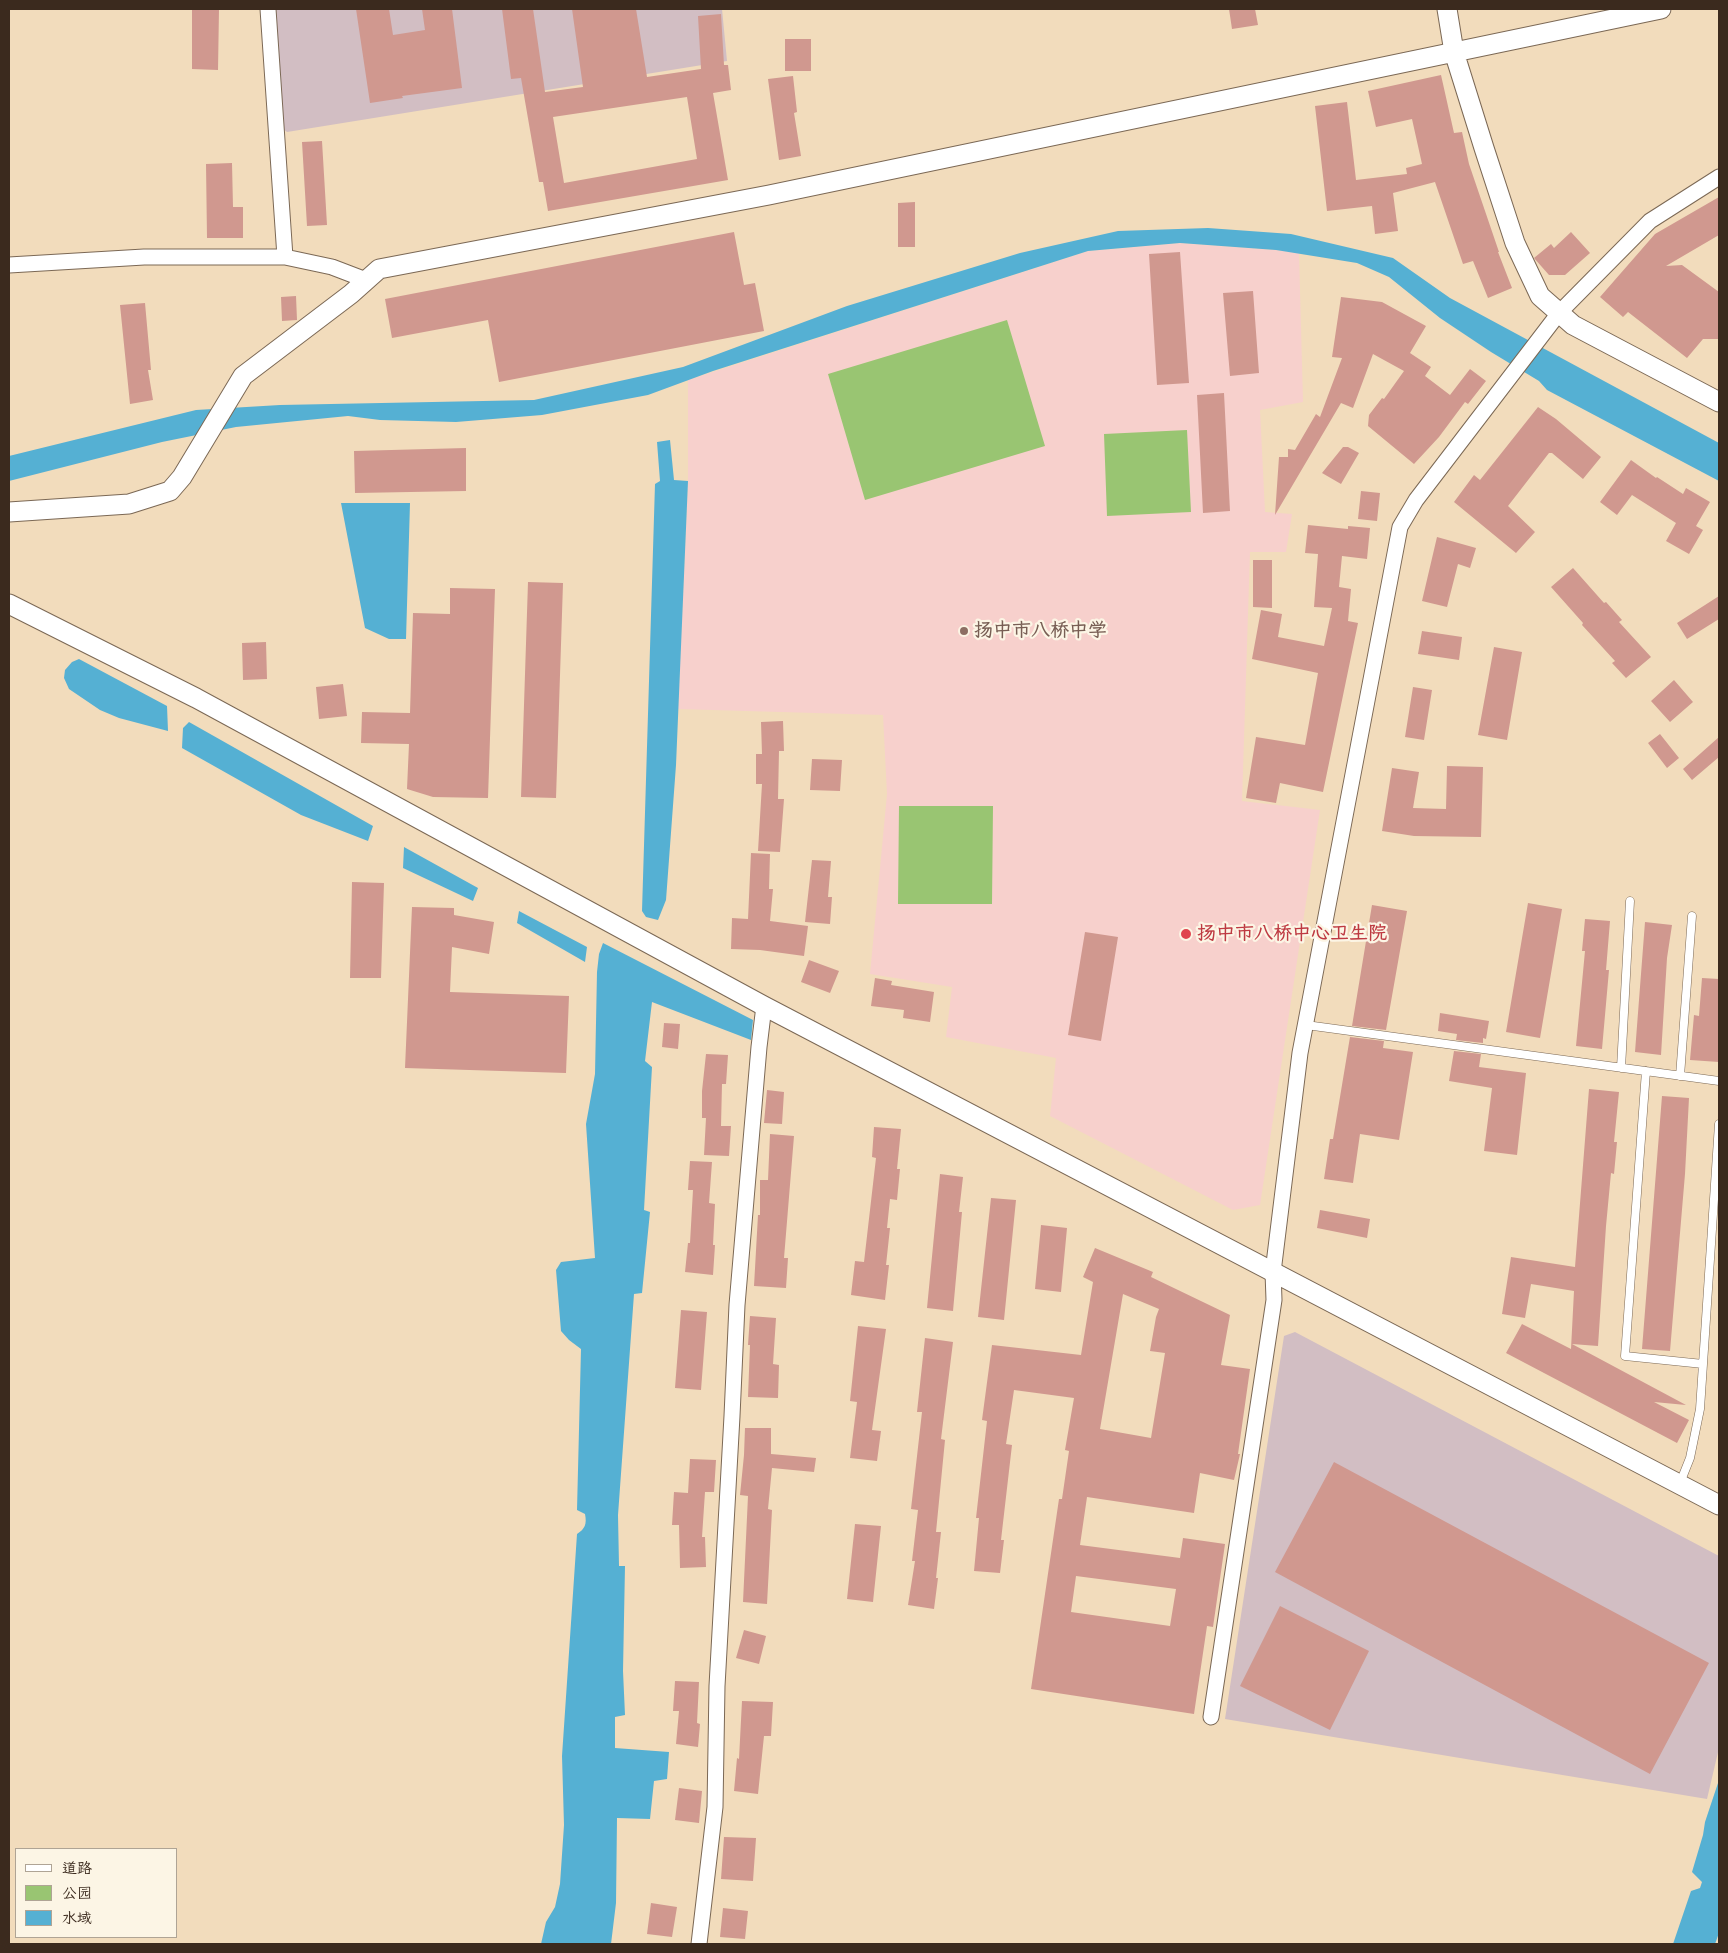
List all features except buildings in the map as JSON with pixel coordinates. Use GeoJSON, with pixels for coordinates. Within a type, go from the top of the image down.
{"type":"FeatureCollection","features":[{"type":"Feature","properties":{"kind":"street"},"geometry":{"type":"LineString","coordinates":[[268,9],[285,257]]}},
{"type":"Feature","properties":{"kind":"street"},"geometry":{"type":"LineString","coordinates":[[1446,9],[1454,52],[1515,243],[1540,296],[1573,325],[1719,402]]}},
{"type":"Feature","properties":{"kind":"street"},"geometry":{"type":"LineString","coordinates":[[9,512],[129,504],[170,491],[182,478],[243,376],[351,294],[379,268],[769,195],[1661,9]]}},
{"type":"Feature","properties":{"kind":"street"},"geometry":{"type":"LineString","coordinates":[[1211,1717],[1274,1300],[1273,1272],[1300,1053],[1400,527],[1416,500],[1559,313],[1650,221],[1719,177]]}},
{"type":"Feature","properties":{"kind":"street"},"geometry":{"type":"LineString","coordinates":[[9,265],[144,257],[285,257],[332,267],[366,280]]}},
{"type":"Feature","properties":{"kind":"street"},"geometry":{"type":"LineString","coordinates":[[9,604],[196,698],[764,1006],[1719,1505]]}},
{"type":"Feature","properties":{"kind":"street"},"geometry":{"type":"LineString","coordinates":[[698,1944],[715,1807],[717,1686],[737,1305],[764,1006]]}},
{"type":"Feature","properties":{"kind":"lane"},"geometry":{"type":"LineString","coordinates":[[1622,1068],[1630,901]]}},
{"type":"Feature","properties":{"kind":"lane"},"geometry":{"type":"LineString","coordinates":[[1680,1076],[1692,916]]}},
{"type":"Feature","properties":{"kind":"lane"},"geometry":{"type":"LineString","coordinates":[[1306,1025],[1719,1081]]}},
{"type":"Feature","properties":{"kind":"lane"},"geometry":{"type":"LineString","coordinates":[[1646,1071],[1625,1356],[1702,1364]]}},
{"type":"Feature","properties":{"kind":"lane"},"geometry":{"type":"LineString","coordinates":[[1679,1484],[1690,1458],[1700,1409],[1719,1124]]}},
{"type":"Feature","properties":{"kind":"shaded area"},"geometry":{"type":"Polygon","coordinates":[[[272,9],[722,9],[727,61],[287,132],[279,126],[272,9]]]}},
{"type":"Feature","properties":{"kind":"shaded area","name":"扬中市八桥中学"},"geometry":{"type":"Polygon","coordinates":[[[1180,243],[1299,253],[1303,402],[1260,410],[1265,512],[1292,514],[1286,552],[1250,552],[1242,801],[1320,810],[1260,1205],[1233,1210],[1050,1116],[1056,1058],[946,1037],[952,987],[870,974],[887,794],[883,715],[678,709],[688,481],[688,380],[1088,251],[1180,243]]]}},
{"type":"Feature","properties":{"kind":"shaded area"},"geometry":{"type":"Polygon","coordinates":[[[1295,1332],[1719,1556],[1719,1748],[1707,1799],[1225,1719],[1284,1336],[1295,1332]]]}},
{"type":"Feature","properties":{"kind":"green space"},"geometry":{"type":"Polygon","coordinates":[[[1007,320],[1045,446],[865,500],[828,374],[1007,320]]]}},
{"type":"Feature","properties":{"kind":"green space"},"geometry":{"type":"Polygon","coordinates":[[[1187,430],[1191,512],[1107,516],[1104,434],[1187,430]]]}},
{"type":"Feature","properties":{"kind":"green space"},"geometry":{"type":"Polygon","coordinates":[[[899,806],[993,806],[992,904],[898,904],[899,806]]]}},
{"type":"Feature","properties":{"kind":"water"},"geometry":{"type":"Polygon","coordinates":[[[1208,228],[1291,234],[1393,258],[1450,298],[1719,443],[1719,481],[1547,390],[1539,381],[1440,318],[1389,277],[1357,263],[1276,250],[1180,243],[1088,251],[713,371],[648,395],[542,415],[456,422],[380,420],[348,416],[236,427],[162,442],[9,481],[9,456],[196,410],[280,405],[534,400],[683,367],[847,306],[1020,253],[1118,231],[1208,228]]]}},
{"type":"Feature","properties":{"kind":"water"},"geometry":{"type":"Polygon","coordinates":[[[670,440],[674,480],[688,481],[676,765],[666,900],[658,920],[646,917],[642,911],[655,484],[660,481],[657,442],[670,440]]]}},
{"type":"Feature","properties":{"kind":"water"},"geometry":{"type":"Polygon","coordinates":[[[341,503],[410,503],[406,639],[389,639],[365,628],[341,503]]]}},
{"type":"Feature","properties":{"kind":"water"},"geometry":{"type":"Polygon","coordinates":[[[79,659],[167,706],[168,731],[119,718],[100,710],[69,689],[64,678],[65,670],[72,662],[79,659]]]}},
{"type":"Feature","properties":{"kind":"water"},"geometry":{"type":"Polygon","coordinates":[[[189,722],[373,826],[368,841],[301,815],[182,748],[183,728],[189,722]]]}},
{"type":"Feature","properties":{"kind":"water"},"geometry":{"type":"Polygon","coordinates":[[[404,847],[478,888],[473,901],[403,868],[404,847]]]}},
{"type":"Feature","properties":{"kind":"water"},"geometry":{"type":"Polygon","coordinates":[[[519,911],[587,947],[585,962],[517,923],[519,911]]]}},
{"type":"Feature","properties":{"kind":"water"},"geometry":{"type":"Polygon","coordinates":[[[603,943],[753,1020],[751,1040],[652,1002],[645,1061],[652,1067],[644,1210],[650,1212],[642,1293],[634,1294],[618,1515],[619,1566],[625,1566],[623,1671],[625,1715],[615,1717],[615,1748],[669,1752],[667,1779],[654,1781],[650,1819],[617,1818],[616,1903],[611,1944],[541,1944],[546,1922],[555,1907],[560,1884],[564,1825],[562,1756],[577,1534],[584,1528],[586,1521],[585,1514],[577,1510],[581,1349],[561,1331],[556,1270],[561,1262],[595,1258],[586,1124],[595,1074],[597,972],[599,954],[603,943]]]}},
{"type":"Feature","properties":{"kind":"water"},"geometry":{"type":"Polygon","coordinates":[[[1719,1780],[1719,1933],[1715,1944],[1673,1944],[1691,1891],[1700,1888],[1702,1882],[1692,1872],[1705,1822],[1719,1780]]]}},
{"type":"Feature","properties":{"kind":"place","name":"扬中市八桥中学"},"geometry":{"type":"Point","coordinates":[964,631]}},
{"type":"Feature","properties":{"kind":"place","name":"扬中市八桥中心卫生院"},"geometry":{"type":"Point","coordinates":[1186,934]}}]}
